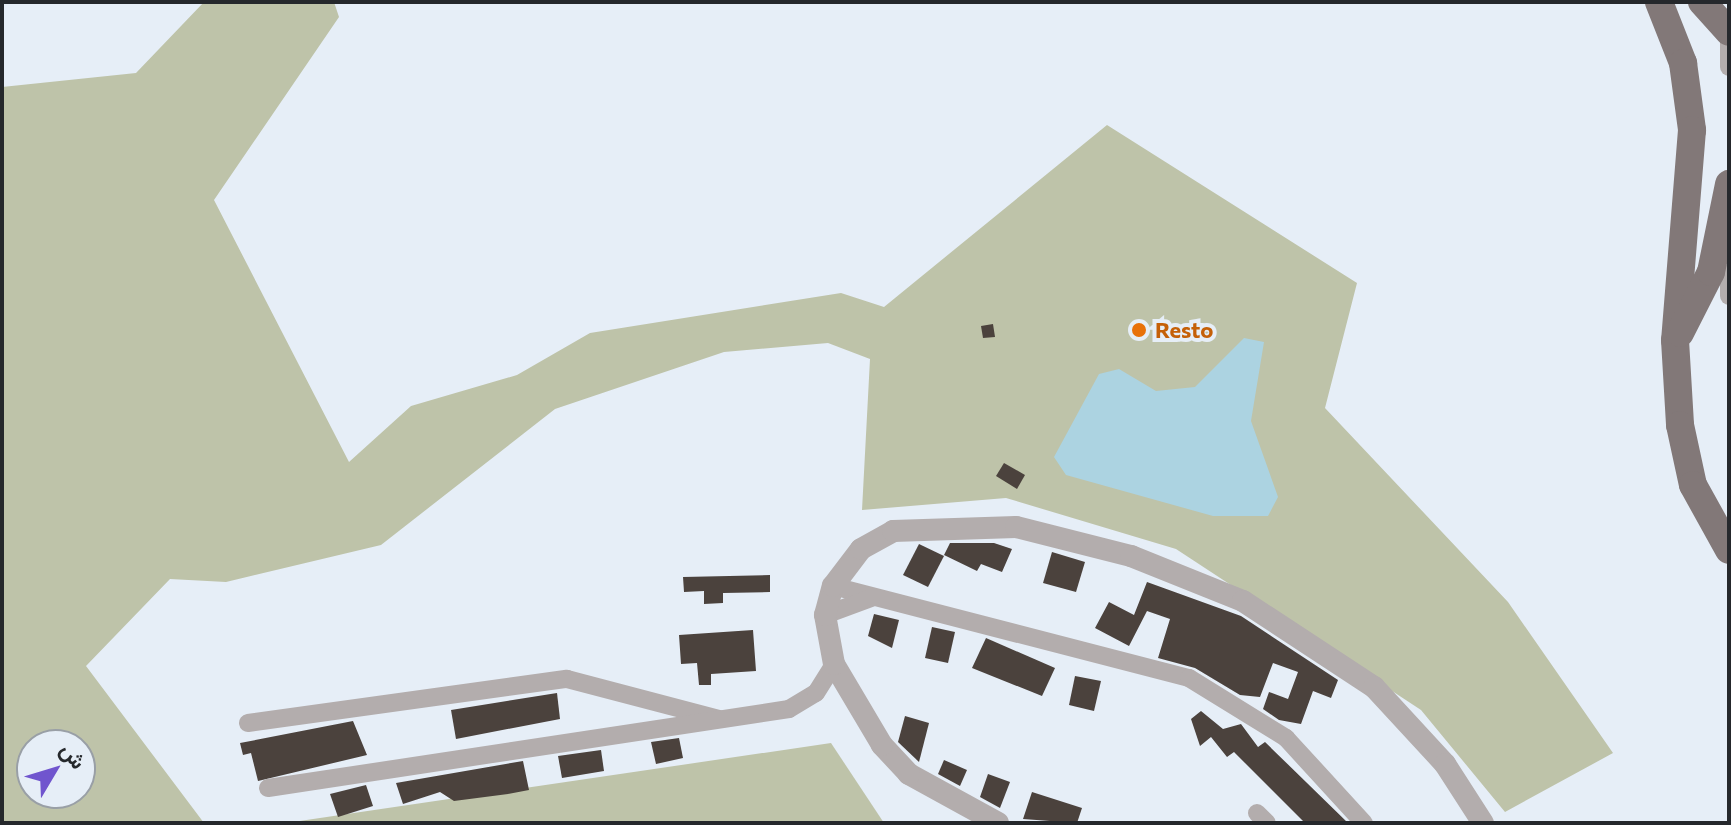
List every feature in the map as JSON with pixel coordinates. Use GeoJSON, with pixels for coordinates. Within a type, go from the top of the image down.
{"type":"FeatureCollection","features":[{"type":"Feature","properties":{"kind":"main road"},"geometry":{"type":"LineString","coordinates":[[1659,2],[1683,63],[1692,130],[1675,340],[1685,457],[1729,550]]}},
{"type":"Feature","properties":{"kind":"main road"},"geometry":{"type":"LineString","coordinates":[[1702,2],[1729,32]]}},
{"type":"Feature","properties":{"kind":"main road"},"geometry":{"type":"LineString","coordinates":[[1675,340],[1711,272],[1729,184]]}},
{"type":"Feature","properties":{"kind":"street"},"geometry":{"type":"LineString","coordinates":[[1729,39],[1729,67]]}},
{"type":"Feature","properties":{"kind":"street"},"geometry":{"type":"LineString","coordinates":[[1729,273],[1729,296]]}},
{"type":"Feature","properties":{"kind":"street"},"geometry":{"type":"LineString","coordinates":[[998,823],[909,774],[882,745],[834,664],[825,615],[833,586],[848,561],[876,538],[964,524],[1016,527],[1188,575],[1290,625],[1374,687],[1445,764],[1483,823]]}},
{"type":"Feature","properties":{"kind":"street"},"geometry":{"type":"LineString","coordinates":[[833,586],[1189,678],[1286,738],[1364,823]]}},
{"type":"Feature","properties":{"kind":"street"},"geometry":{"type":"LineString","coordinates":[[825,615],[873,598]]}},
{"type":"Feature","properties":{"kind":"street"},"geometry":{"type":"LineString","coordinates":[[268,788],[797,706],[834,664]]}},
{"type":"Feature","properties":{"kind":"street"},"geometry":{"type":"LineString","coordinates":[[248,723],[567,679],[721,720]]}},
{"type":"Feature","properties":{"kind":"green space"},"geometry":{"type":"Polygon","coordinates":[[[204,2],[334,2],[339,17],[214,200],[349,462],[411,406],[517,375],[590,333],[841,293],[884,307],[1107,125],[1357,283],[1325,408],[1508,602],[1613,753],[1505,812],[1421,710],[1176,549],[1006,498],[862,510],[870,359],[828,343],[724,352],[555,409],[381,545],[226,582],[170,579],[86,666],[204,823],[2,823],[2,87],[136,73],[204,2]]]}},
{"type":"Feature","properties":{"kind":"green space"},"geometry":{"type":"Polygon","coordinates":[[[831,743],[884,823],[286,823],[831,743]]]}},
{"type":"Feature","properties":{"kind":"water"},"geometry":{"type":"Polygon","coordinates":[[[1244,338],[1264,342],[1251,421],[1278,497],[1268,516],[1213,516],[1066,475],[1054,457],[1099,374],[1119,369],[1156,391],[1195,387],[1244,338]]]}},
{"type":"Feature","properties":{"kind":"building"},"geometry":{"type":"Polygon","coordinates":[[[993,324],[995,337],[983,338],[981,326],[993,324]]]}},
{"type":"Feature","properties":{"kind":"building"},"geometry":{"type":"Polygon","coordinates":[[[1004,463],[1025,475],[1017,489],[996,476],[1004,463]]]}},
{"type":"Feature","properties":{"kind":"building"},"geometry":{"type":"Polygon","coordinates":[[[950,543],[994,543],[1012,549],[1002,572],[981,564],[977,571],[944,555],[950,543]]]}},
{"type":"Feature","properties":{"kind":"building"},"geometry":{"type":"Polygon","coordinates":[[[919,544],[944,556],[928,587],[903,575],[919,544]]]}},
{"type":"Feature","properties":{"kind":"building"},"geometry":{"type":"Polygon","coordinates":[[[1052,552],[1085,562],[1076,592],[1043,583],[1052,552]]]}},
{"type":"Feature","properties":{"kind":"building"},"geometry":{"type":"Polygon","coordinates":[[[770,575],[770,592],[723,593],[723,603],[704,604],[704,591],[684,592],[683,577],[770,575]]]}},
{"type":"Feature","properties":{"kind":"building"},"geometry":{"type":"Polygon","coordinates":[[[1147,582],[1241,616],[1338,680],[1331,698],[1313,691],[1301,724],[1279,720],[1263,709],[1269,692],[1288,699],[1298,672],[1273,663],[1260,697],[1240,695],[1195,668],[1158,658],[1170,619],[1147,611],[1129,646],[1095,628],[1109,602],[1134,615],[1147,582]]]}},
{"type":"Feature","properties":{"kind":"building"},"geometry":{"type":"Polygon","coordinates":[[[874,614],[899,620],[892,648],[868,636],[874,614]]]}},
{"type":"Feature","properties":{"kind":"building"},"geometry":{"type":"Polygon","coordinates":[[[932,627],[955,632],[948,663],[925,658],[932,627]]]}},
{"type":"Feature","properties":{"kind":"building"},"geometry":{"type":"Polygon","coordinates":[[[753,630],[756,671],[711,674],[711,685],[699,685],[697,663],[681,664],[679,635],[753,630]]]}},
{"type":"Feature","properties":{"kind":"building"},"geometry":{"type":"Polygon","coordinates":[[[986,638],[1055,668],[1042,696],[972,668],[986,638]]]}},
{"type":"Feature","properties":{"kind":"building"},"geometry":{"type":"Polygon","coordinates":[[[1075,676],[1101,681],[1094,711],[1069,705],[1075,676]]]}},
{"type":"Feature","properties":{"kind":"building"},"geometry":{"type":"Polygon","coordinates":[[[557,693],[560,719],[456,739],[451,710],[557,693]]]}},
{"type":"Feature","properties":{"kind":"building"},"geometry":{"type":"Polygon","coordinates":[[[1201,711],[1223,729],[1241,724],[1258,747],[1265,742],[1348,823],[1305,823],[1234,752],[1227,757],[1211,737],[1200,746],[1191,719],[1201,711]]]}},
{"type":"Feature","properties":{"kind":"building"},"geometry":{"type":"Polygon","coordinates":[[[905,716],[929,723],[919,762],[898,742],[905,716]]]}},
{"type":"Feature","properties":{"kind":"building"},"geometry":{"type":"Polygon","coordinates":[[[353,721],[367,755],[258,781],[251,753],[243,755],[240,743],[353,721]]]}},
{"type":"Feature","properties":{"kind":"building"},"geometry":{"type":"Polygon","coordinates":[[[679,738],[683,758],[656,764],[651,742],[679,738]]]}},
{"type":"Feature","properties":{"kind":"building"},"geometry":{"type":"Polygon","coordinates":[[[601,750],[604,771],[562,778],[558,756],[601,750]]]}},
{"type":"Feature","properties":{"kind":"building"},"geometry":{"type":"Polygon","coordinates":[[[944,760],[967,770],[960,786],[938,774],[944,760]]]}},
{"type":"Feature","properties":{"kind":"building"},"geometry":{"type":"Polygon","coordinates":[[[523,761],[529,790],[508,794],[454,801],[440,792],[403,804],[396,783],[523,761]]]}},
{"type":"Feature","properties":{"kind":"building"},"geometry":{"type":"Polygon","coordinates":[[[988,774],[1010,782],[1000,808],[980,797],[988,774]]]}},
{"type":"Feature","properties":{"kind":"building"},"geometry":{"type":"Polygon","coordinates":[[[366,785],[373,806],[338,817],[330,794],[366,785]]]}},
{"type":"Feature","properties":{"kind":"building"},"geometry":{"type":"Polygon","coordinates":[[[1032,792],[1082,808],[1077,823],[1023,819],[1032,792]]]}},
{"type":"Feature","properties":{"kind":"place","name":"Resto"},"geometry":{"type":"Point","coordinates":[1139,330]}}]}
